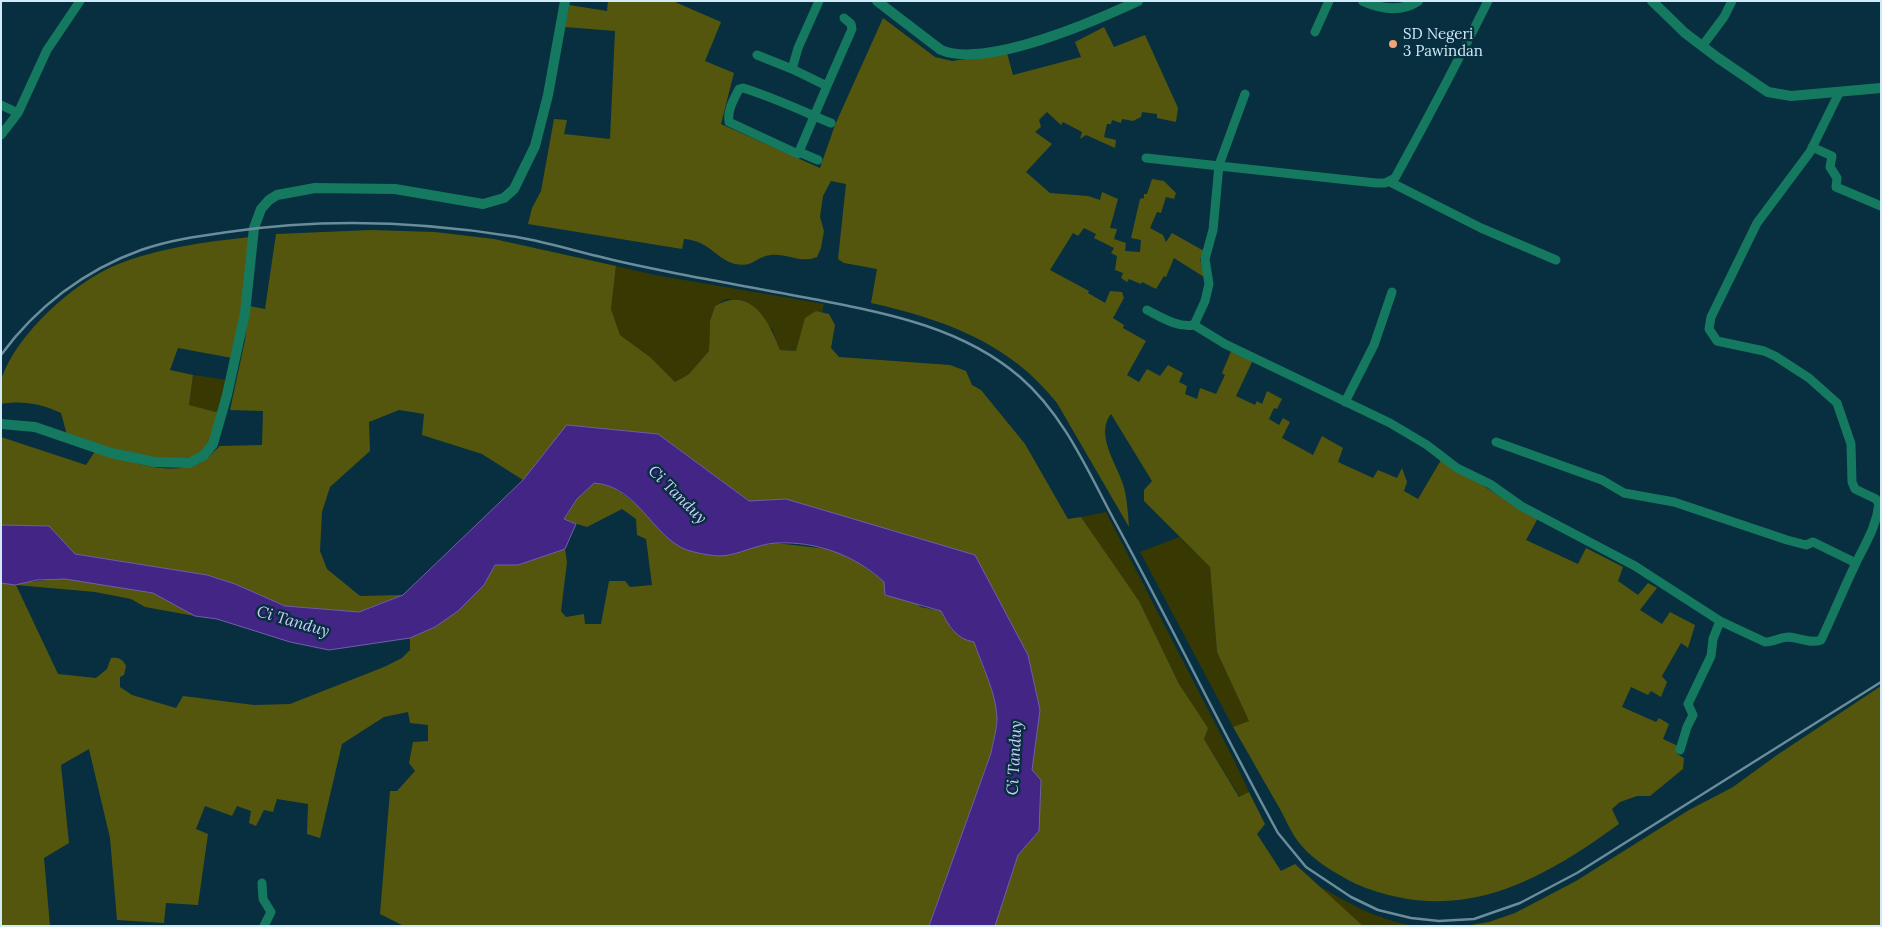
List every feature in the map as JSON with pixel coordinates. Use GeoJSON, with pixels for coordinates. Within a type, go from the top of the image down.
{"type":"FeatureCollection","features":[{"type":"Feature","properties":{"kind":"street"},"geometry":{"type":"LineString","coordinates":[[1,135],[18,113],[47,50],[80,1]]}},
{"type":"Feature","properties":{"kind":"street"},"geometry":{"type":"LineString","coordinates":[[1,424],[35,427],[111,453],[154,462],[184,464],[203,456],[213,444],[234,369],[245,313],[254,228],[262,209],[269,200],[277,195],[314,188],[396,189],[483,204],[504,198],[514,188],[535,146],[548,95],[565,1]]}},
{"type":"Feature","properties":{"kind":"street"},"geometry":{"type":"LineString","coordinates":[[792,69],[798,48],[819,1]]}},
{"type":"Feature","properties":{"kind":"street"},"geometry":{"type":"LineString","coordinates":[[877,1],[941,50],[957,55],[1008,48],[1033,42],[1087,24],[1138,1]]}},
{"type":"Feature","properties":{"kind":"street"},"geometry":{"type":"LineString","coordinates":[[1315,32],[1329,1]]}},
{"type":"Feature","properties":{"kind":"street"},"geometry":{"type":"LineString","coordinates":[[1363,1],[1373,6],[1398,8],[1418,1]]}},
{"type":"Feature","properties":{"kind":"street"},"geometry":{"type":"LineString","coordinates":[[1390,182],[1395,178],[1420,129],[1438,101],[1488,1]]}},
{"type":"Feature","properties":{"kind":"street"},"geometry":{"type":"LineString","coordinates":[[1702,45],[1724,17],[1732,1]]}},
{"type":"Feature","properties":{"kind":"street"},"geometry":{"type":"LineString","coordinates":[[1656,2],[1685,33],[1734,70],[1768,92],[1791,96],[1881,88]]}},
{"type":"Feature","properties":{"kind":"street"},"geometry":{"type":"LineString","coordinates":[[799,152],[852,29],[851,24],[844,18]]}},
{"type":"Feature","properties":{"kind":"street"},"geometry":{"type":"LineString","coordinates":[[757,55],[827,86]]}},
{"type":"Feature","properties":{"kind":"street"},"geometry":{"type":"LineString","coordinates":[[818,160],[799,152],[798,154],[785,149],[729,122],[729,110],[739,89],[743,88],[831,124]]}},
{"type":"Feature","properties":{"kind":"street"},"geometry":{"type":"LineString","coordinates":[[1147,310],[1176,324],[1184,326],[1194,325],[1225,344],[1400,429],[1427,445],[1457,468],[1490,484],[1521,506],[1635,566],[1720,621],[1765,642],[1773,642],[1785,637],[1816,642],[1821,640],[1856,563],[1865,550],[1878,515],[1880,504],[1876,499],[1854,489],[1852,482],[1851,444],[1837,403],[1793,366],[1764,351],[1717,341],[1709,328],[1712,317],[1757,223],[1812,147],[1839,93]]}},
{"type":"Feature","properties":{"kind":"street"},"geometry":{"type":"LineString","coordinates":[[1194,325],[1209,284],[1205,259],[1213,230],[1219,165],[1244,94]]}},
{"type":"Feature","properties":{"kind":"street"},"geometry":{"type":"LineString","coordinates":[[1,105],[18,113]]}},
{"type":"Feature","properties":{"kind":"street"},"geometry":{"type":"LineString","coordinates":[[1812,147],[1832,156],[1830,167],[1837,178],[1836,187],[1881,206]]}},
{"type":"Feature","properties":{"kind":"street"},"geometry":{"type":"LineString","coordinates":[[1146,158],[1376,183],[1390,182],[1481,228],[1556,260]]}},
{"type":"Feature","properties":{"kind":"street"},"geometry":{"type":"LineString","coordinates":[[1345,402],[1374,345],[1392,292]]}},
{"type":"Feature","properties":{"kind":"street"},"geometry":{"type":"LineString","coordinates":[[1496,442],[1602,480],[1624,494],[1674,502],[1806,545],[1813,542],[1856,563]]}},
{"type":"Feature","properties":{"kind":"street"},"geometry":{"type":"LineString","coordinates":[[1680,750],[1693,715],[1688,704],[1711,656],[1713,639],[1720,621]]}},
{"type":"Feature","properties":{"kind":"street"},"geometry":{"type":"LineString","coordinates":[[262,882],[263,899],[270,912],[264,926]]}},
{"type":"Feature","properties":{"kind":"shaded area"},"geometry":{"type":"Polygon","coordinates":[[[608,1],[675,2],[721,22],[705,61],[734,73],[721,124],[820,168],[835,125],[883,18],[935,57],[952,61],[1007,53],[1013,75],[1081,57],[1075,42],[1104,27],[1114,47],[1145,35],[1178,108],[1176,122],[1157,118],[1157,114],[1142,112],[1141,117],[1133,121],[1122,119],[1121,123],[1112,120],[1111,124],[1107,124],[1104,137],[1116,140],[1115,148],[1086,135],[1080,139],[1082,132],[1063,122],[1061,125],[1047,112],[1039,120],[1041,127],[1035,132],[1052,144],[1026,172],[1050,193],[1088,196],[1100,200],[1102,192],[1118,199],[1110,228],[1117,229],[1114,239],[1126,243],[1125,251],[1140,252],[1141,240],[1131,238],[1140,199],[1144,198],[1144,194],[1147,194],[1152,179],[1164,181],[1176,193],[1174,199],[1166,197],[1161,213],[1157,212],[1150,228],[1163,235],[1166,242],[1172,233],[1204,251],[1200,259],[1204,277],[1174,258],[1166,277],[1164,276],[1156,289],[1142,282],[1141,284],[1129,279],[1127,282],[1121,278],[1123,273],[1115,270],[1117,256],[1111,253],[1114,248],[1094,238],[1096,234],[1084,228],[1078,236],[1073,233],[1050,270],[1089,291],[1088,293],[1105,303],[1110,291],[1122,292],[1124,298],[1113,318],[1124,325],[1123,328],[1146,341],[1127,375],[1139,382],[1147,369],[1160,376],[1168,365],[1183,373],[1179,382],[1187,386],[1185,394],[1197,399],[1200,388],[1216,394],[1225,375],[1222,373],[1232,349],[1253,360],[1236,396],[1255,405],[1257,401],[1262,404],[1267,391],[1282,399],[1277,409],[1274,408],[1269,419],[1279,425],[1283,418],[1290,422],[1282,438],[1313,455],[1322,436],[1343,448],[1338,462],[1373,478],[1378,470],[1397,478],[1402,468],[1407,482],[1404,491],[1418,499],[1441,460],[1538,518],[1526,540],[1578,564],[1586,548],[1623,567],[1618,581],[1638,595],[1648,583],[1657,588],[1640,610],[1662,624],[1670,612],[1695,625],[1688,648],[1681,643],[1662,676],[1667,682],[1661,697],[1651,691],[1648,695],[1631,687],[1622,707],[1656,722],[1659,718],[1669,724],[1663,739],[1678,746],[1677,754],[1684,758],[1683,769],[1650,796],[1637,796],[1620,802],[1612,809],[1619,824],[1589,845],[1527,880],[1495,892],[1463,899],[1429,901],[1393,896],[1356,884],[1320,862],[1295,837],[1233,727],[1249,721],[1217,652],[1210,567],[1144,501],[1144,490],[1152,481],[1111,414],[1105,430],[1106,439],[1108,449],[1123,484],[1129,527],[1057,403],[1018,364],[973,336],[949,326],[898,309],[871,303],[877,269],[844,263],[838,259],[846,184],[831,181],[823,196],[820,217],[824,231],[821,248],[817,257],[811,259],[771,255],[741,265],[728,262],[707,246],[693,240],[684,239],[682,249],[528,224],[532,208],[541,191],[554,119],[567,120],[564,134],[610,139],[615,31],[565,27],[569,5],[607,11],[608,1]]]}},
{"type":"Feature","properties":{"kind":"shaded area"},"geometry":{"type":"Polygon","coordinates":[[[371,230],[435,232],[494,239],[616,266],[611,309],[620,335],[650,357],[675,382],[689,374],[709,351],[710,321],[715,306],[728,301],[739,300],[757,309],[770,328],[780,350],[796,351],[805,318],[816,311],[829,314],[835,325],[831,348],[839,357],[950,365],[966,371],[972,385],[981,390],[1025,444],[1068,519],[1081,517],[1139,601],[1179,684],[1208,728],[1204,739],[1239,797],[1249,792],[1265,824],[1257,834],[1281,871],[1295,864],[1363,926],[995,926],[1018,855],[1039,831],[1032,770],[1040,710],[1028,655],[786,499],[749,501],[658,434],[568,425],[523,480],[482,454],[422,435],[424,414],[399,410],[369,422],[370,451],[330,487],[322,512],[320,551],[327,569],[360,596],[402,595],[359,612],[285,606],[235,584],[207,575],[75,554],[49,526],[1,525],[1,437],[86,465],[96,450],[135,463],[163,468],[190,467],[202,462],[220,446],[262,445],[263,411],[230,410],[245,340],[249,306],[265,309],[276,234],[371,230]]]}},
{"type":"Feature","properties":{"kind":"shaded area"},"geometry":{"type":"Polygon","coordinates":[[[250,237],[241,315],[232,358],[178,348],[170,370],[193,375],[189,405],[220,413],[213,440],[199,454],[183,459],[164,459],[121,452],[67,435],[61,413],[54,410],[24,403],[1,404],[2,377],[21,343],[49,311],[82,284],[116,265],[148,254],[250,237]]]}},
{"type":"Feature","properties":{"kind":"shaded area"},"geometry":{"type":"Polygon","coordinates":[[[616,266],[655,275],[824,304],[822,312],[816,311],[796,351],[780,350],[772,329],[742,300],[726,299],[715,306],[710,321],[709,351],[689,374],[675,382],[650,357],[620,335],[611,309],[616,266]]]}},
{"type":"Feature","properties":{"kind":"shaded area"},"geometry":{"type":"Polygon","coordinates":[[[193,375],[228,380],[220,413],[189,405],[193,375]]]}},
{"type":"Feature","properties":{"kind":"shaded area"},"geometry":{"type":"Polygon","coordinates":[[[594,483],[606,484],[620,492],[636,504],[668,537],[748,548],[776,543],[828,549],[850,557],[921,607],[941,611],[952,630],[974,642],[994,699],[997,718],[996,727],[991,753],[929,926],[404,926],[380,914],[390,791],[397,791],[415,771],[409,763],[413,742],[428,741],[428,725],[410,723],[408,712],[384,717],[342,744],[320,838],[307,834],[308,804],[277,799],[273,812],[264,810],[256,826],[249,823],[251,811],[237,806],[232,816],[205,806],[196,829],[208,834],[198,905],[166,903],[164,923],[117,920],[110,838],[89,749],[61,765],[69,843],[44,858],[50,926],[1,926],[1,583],[63,579],[123,585],[154,593],[195,616],[145,607],[131,599],[95,592],[16,585],[58,674],[96,678],[107,669],[111,658],[116,658],[122,660],[126,666],[124,675],[120,677],[120,687],[132,695],[176,708],[183,696],[254,705],[290,704],[402,658],[410,650],[410,638],[435,627],[484,585],[495,565],[518,565],[565,549],[567,562],[561,611],[566,617],[584,614],[585,624],[601,624],[609,581],[625,581],[630,587],[652,585],[646,539],[637,535],[636,519],[622,509],[587,527],[564,520],[577,499],[594,483]]]}},
{"type":"Feature","properties":{"kind":"shaded area"},"geometry":{"type":"Polygon","coordinates":[[[1106,512],[1234,760],[1249,792],[1240,797],[1204,739],[1207,728],[1179,684],[1139,601],[1081,517],[1106,512]]]}},
{"type":"Feature","properties":{"kind":"shaded area"},"geometry":{"type":"Polygon","coordinates":[[[1179,537],[1210,567],[1217,652],[1249,721],[1233,727],[1140,552],[1179,537]]]}},
{"type":"Feature","properties":{"kind":"shaded area"},"geometry":{"type":"Polygon","coordinates":[[[1881,686],[1881,926],[1465,926],[1489,922],[1515,913],[1576,881],[1689,810],[1733,787],[1777,755],[1881,686]]]}},
{"type":"Feature","properties":{"kind":"shaded area"},"geometry":{"type":"Polygon","coordinates":[[[1314,883],[1375,915],[1415,926],[1363,926],[1314,883]]]}},
{"type":"Feature","properties":{"kind":"water","name":"Ci Tanduy"},"geometry":{"type":"Polygon","coordinates":[[[567,425],[658,434],[749,501],[786,499],[975,555],[1028,655],[1040,710],[1032,770],[1041,780],[1039,831],[1018,855],[995,926],[929,926],[991,753],[996,727],[997,718],[994,699],[974,642],[958,635],[950,627],[941,611],[885,595],[884,582],[873,572],[848,557],[820,547],[806,544],[776,543],[721,556],[694,552],[680,547],[668,538],[624,494],[610,486],[594,483],[577,499],[564,519],[576,524],[565,549],[518,565],[495,565],[484,585],[458,611],[435,627],[410,638],[329,650],[290,642],[217,619],[195,616],[153,593],[65,579],[37,580],[15,585],[1,583],[1,525],[49,526],[75,554],[207,575],[235,584],[285,606],[359,612],[403,595],[523,480],[567,425]]]}},
{"type":"Feature","properties":{"kind":"railway"},"geometry":{"type":"LineString","coordinates":[[1,355],[30,321],[63,292],[81,279],[120,258],[173,241],[195,237],[263,228],[334,223],[404,224],[521,238],[648,268],[819,300],[925,325],[975,346],[998,360],[1020,377],[1035,392],[1061,425],[1094,480],[1278,833],[1306,867],[1351,897],[1378,910],[1411,918],[1439,921],[1474,919],[1520,903],[1577,873],[1881,682]]}},
{"type":"Feature","properties":{"kind":"place","name":"SD Negeri 3 Pawindan"},"geometry":{"type":"Point","coordinates":[1393,44]}}]}
